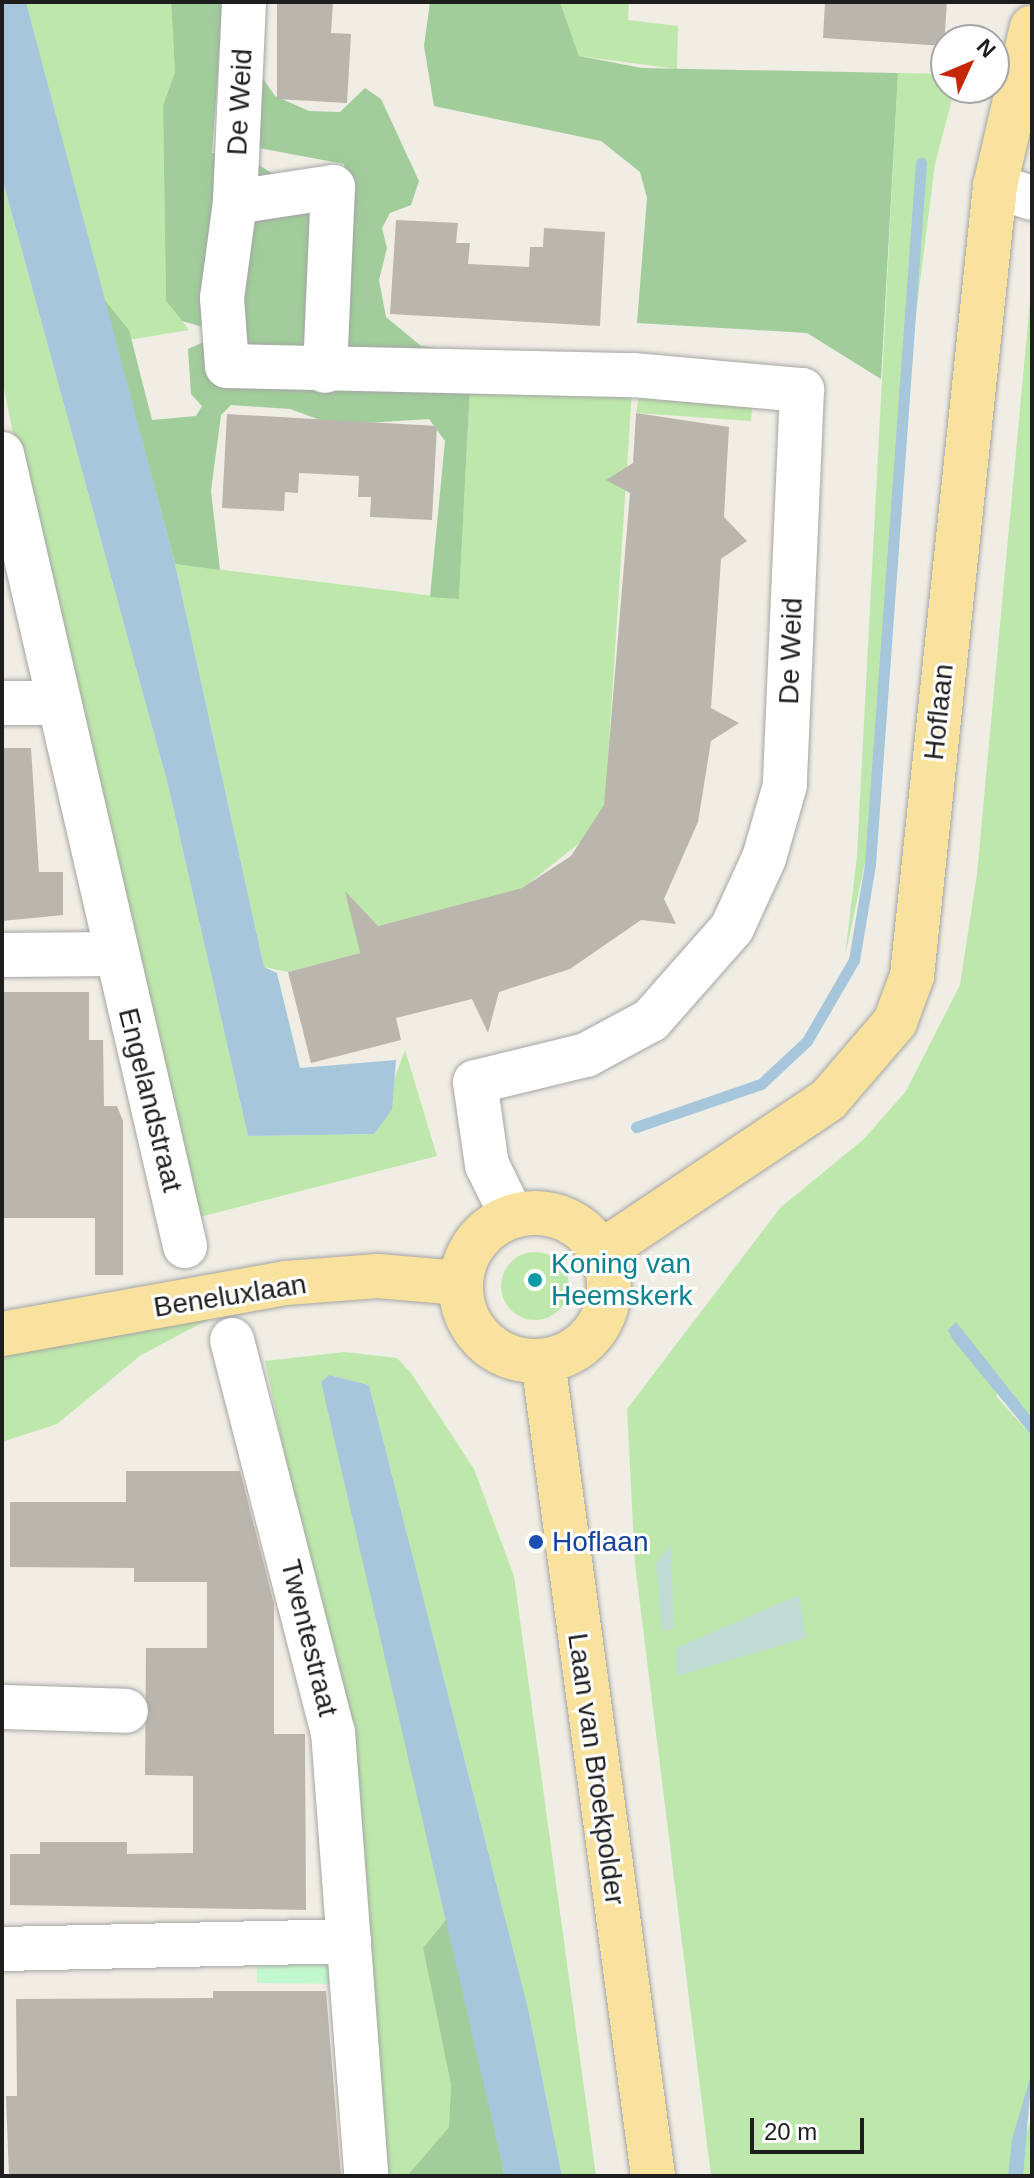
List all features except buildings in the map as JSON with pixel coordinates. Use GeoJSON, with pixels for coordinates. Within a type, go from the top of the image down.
{"type":"FeatureCollection","features":[{"type":"Feature","properties":{"kind":"main road","name":"Hoflaan"},"geometry":{"type":"LineString","coordinates":[[601,1252],[828,1100],[895,1022],[912,976],[1014,192],[1032,27]]}},
{"type":"Feature","properties":{"kind":"main road"},"geometry":{"type":"LineString","coordinates":[[548,1213],[573,1222],[601,1252],[610,1291],[603,1318],[587,1340],[543,1361],[506,1355],[483,1340],[467,1317],[460,1283],[476,1240],[512,1216],[548,1213]]}},
{"type":"Feature","properties":{"kind":"main road","name":"Beneluxlaan"},"geometry":{"type":"LineString","coordinates":[[2,1334],[286,1283],[378,1276],[460,1283]]}},
{"type":"Feature","properties":{"kind":"main road","name":"Laan van Broekpolder"},"geometry":{"type":"LineString","coordinates":[[543,1361],[653,2176]]}},
{"type":"Feature","properties":{"kind":"street","name":"De Weid"},"geometry":{"type":"LineString","coordinates":[[244,2],[235,202],[222,298],[227,366],[325,371],[633,375],[802,390],[785,785],[764,858],[732,928],[651,1020],[586,1055],[475,1082],[487,1165],[512,1216]]}},
{"type":"Feature","properties":{"kind":"street"},"geometry":{"type":"LineString","coordinates":[[235,202],[333,187],[325,371]]}},
{"type":"Feature","properties":{"kind":"street","name":"Engelandstraat"},"geometry":{"type":"LineString","coordinates":[[2,454],[114,954],[185,1246]]}},
{"type":"Feature","properties":{"kind":"street"},"geometry":{"type":"LineString","coordinates":[[2,703],[57,703]]}},
{"type":"Feature","properties":{"kind":"street"},"geometry":{"type":"LineString","coordinates":[[2,955],[114,954]]}},
{"type":"Feature","properties":{"kind":"street","name":"Twentestraat"},"geometry":{"type":"LineString","coordinates":[[232,1340],[333,1732],[366,2176]]}},
{"type":"Feature","properties":{"kind":"street"},"geometry":{"type":"LineString","coordinates":[[2,1707],[126,1711]]}},
{"type":"Feature","properties":{"kind":"street"},"geometry":{"type":"LineString","coordinates":[[2,1949],[349,1941]]}},
{"type":"Feature","properties":{"kind":"green space"},"geometry":{"type":"Polygon","coordinates":[[[26,2],[171,2],[175,72],[163,105],[166,301],[189,330],[128,340],[129,330],[104,299],[26,2]]]}},
{"type":"Feature","properties":{"kind":"green space"},"geometry":{"type":"Polygon","coordinates":[[[171,2],[223,2],[212,153],[245,156],[287,183],[350,204],[344,164],[259,148],[253,64],[275,96],[309,111],[340,112],[365,88],[381,99],[419,181],[411,205],[390,213],[382,228],[387,248],[379,280],[386,317],[421,346],[444,349],[470,388],[459,599],[430,597],[445,441],[429,419],[334,425],[290,409],[231,405],[221,415],[211,491],[220,570],[175,564],[104,299],[129,330],[152,420],[196,416],[202,406],[191,394],[188,349],[208,340],[210,329],[182,321],[166,301],[163,105],[175,72],[171,2]]]}},
{"type":"Feature","properties":{"kind":"green space"},"geometry":{"type":"Polygon","coordinates":[[[430,2],[560,2],[579,56],[642,68],[898,73],[881,379],[807,333],[637,323],[647,198],[640,172],[601,141],[434,106],[424,46],[430,2]]]}},
{"type":"Feature","properties":{"kind":"green space"},"geometry":{"type":"Polygon","coordinates":[[[560,2],[629,2],[628,20],[678,26],[677,69],[579,56],[560,2]]]}},
{"type":"Feature","properties":{"kind":"green space"},"geometry":{"type":"Polygon","coordinates":[[[898,73],[930,74],[930,104],[951,104],[935,164],[910,361],[869,844],[845,956],[857,856],[898,73]]]}},
{"type":"Feature","properties":{"kind":"green space"},"geometry":{"type":"Polygon","coordinates":[[[2,178],[168,785],[248,1136],[374,1134],[405,1050],[437,1156],[188,1220],[65,697],[2,378],[2,178]]]}},
{"type":"Feature","properties":{"kind":"green space"},"geometry":{"type":"Polygon","coordinates":[[[1032,279],[1032,1418],[1004,1383],[996,1396],[1032,1436],[1032,2072],[1008,2176],[711,2176],[635,1564],[627,1409],[780,1208],[864,1139],[906,1091],[960,985],[977,874],[1032,279]]]}},
{"type":"Feature","properties":{"kind":"green space"},"geometry":{"type":"Polygon","coordinates":[[[633,375],[605,804],[588,836],[523,888],[355,932],[360,953],[288,972],[264,967],[175,564],[459,599],[470,388],[633,375]]]}},
{"type":"Feature","properties":{"kind":"green space"},"geometry":{"type":"Polygon","coordinates":[[[640,392],[753,399],[751,421],[636,413],[640,392]]]}},
{"type":"Feature","properties":{"kind":"green space"},"geometry":{"type":"Polygon","coordinates":[[[535,1252],[559,1262],[569,1286],[559,1310],[535,1320],[511,1310],[501,1286],[511,1262],[535,1252]]]}},
{"type":"Feature","properties":{"kind":"green space"},"geometry":{"type":"Polygon","coordinates":[[[219,1314],[141,1355],[57,1424],[2,1442],[2,1355],[219,1314]]]}},
{"type":"Feature","properties":{"kind":"green space"},"geometry":{"type":"Polygon","coordinates":[[[345,1352],[397,1358],[411,1373],[474,1469],[514,1576],[596,2176],[562,2176],[528,2008],[369,1385],[329,1375],[321,1382],[449,1916],[423,1948],[451,2085],[449,2127],[407,2176],[377,2176],[338,1708],[265,1361],[345,1352]]]}},
{"type":"Feature","properties":{"kind":"green space"},"geometry":{"type":"Polygon","coordinates":[[[449,1916],[505,2176],[407,2176],[449,2127],[451,2085],[423,1948],[449,1916]]]}},
{"type":"Feature","properties":{"kind":"green space"},"geometry":{"type":"Polygon","coordinates":[[[346,1944],[348,1984],[257,1983],[257,1948],[346,1944]]]}},
{"type":"Feature","properties":{"kind":"green space"},"geometry":{"type":"Polygon","coordinates":[[[1032,2117],[1032,2176],[1023,2176],[1021,2148],[1032,2117]]]}},
{"type":"Feature","properties":{"kind":"shaded area"},"geometry":{"type":"Polygon","coordinates":[[[2,2],[26,2],[175,564],[264,967],[277,973],[300,1068],[396,1060],[392,1110],[374,1134],[248,1136],[168,785],[2,178],[2,2]]]}},
{"type":"Feature","properties":{"kind":"shaded area"},"geometry":{"type":"Polygon","coordinates":[[[956,1322],[1032,1418],[1032,1436],[953,1340],[948,1330],[956,1322]]]}},
{"type":"Feature","properties":{"kind":"shaded area"},"geometry":{"type":"Polygon","coordinates":[[[329,1375],[369,1385],[528,2008],[562,2176],[505,2176],[321,1382],[329,1375]]]}},
{"type":"Feature","properties":{"kind":"shaded area"},"geometry":{"type":"Polygon","coordinates":[[[671,1544],[674,1628],[662,1632],[656,1563],[671,1544]]]}},
{"type":"Feature","properties":{"kind":"shaded area"},"geometry":{"type":"Polygon","coordinates":[[[799,1595],[806,1638],[677,1676],[676,1648],[799,1595]]]}},
{"type":"Feature","properties":{"kind":"shaded area"},"geometry":{"type":"Polygon","coordinates":[[[1032,2072],[1023,2176],[1008,2176],[1012,2139],[1032,2072]]]}},
{"type":"Feature","properties":{"kind":"waterway"},"geometry":{"type":"LineString","coordinates":[[636,1127],[761,1084],[807,1041],[854,960],[870,864],[921,163]]}},
{"type":"Feature","properties":{"kind":"place","name":"Koning van Heemskerk"},"geometry":{"type":"Point","coordinates":[535,1280]}},
{"type":"Feature","properties":{"kind":"place","name":"Hoflaan"},"geometry":{"type":"Point","coordinates":[536,1542]}}]}
